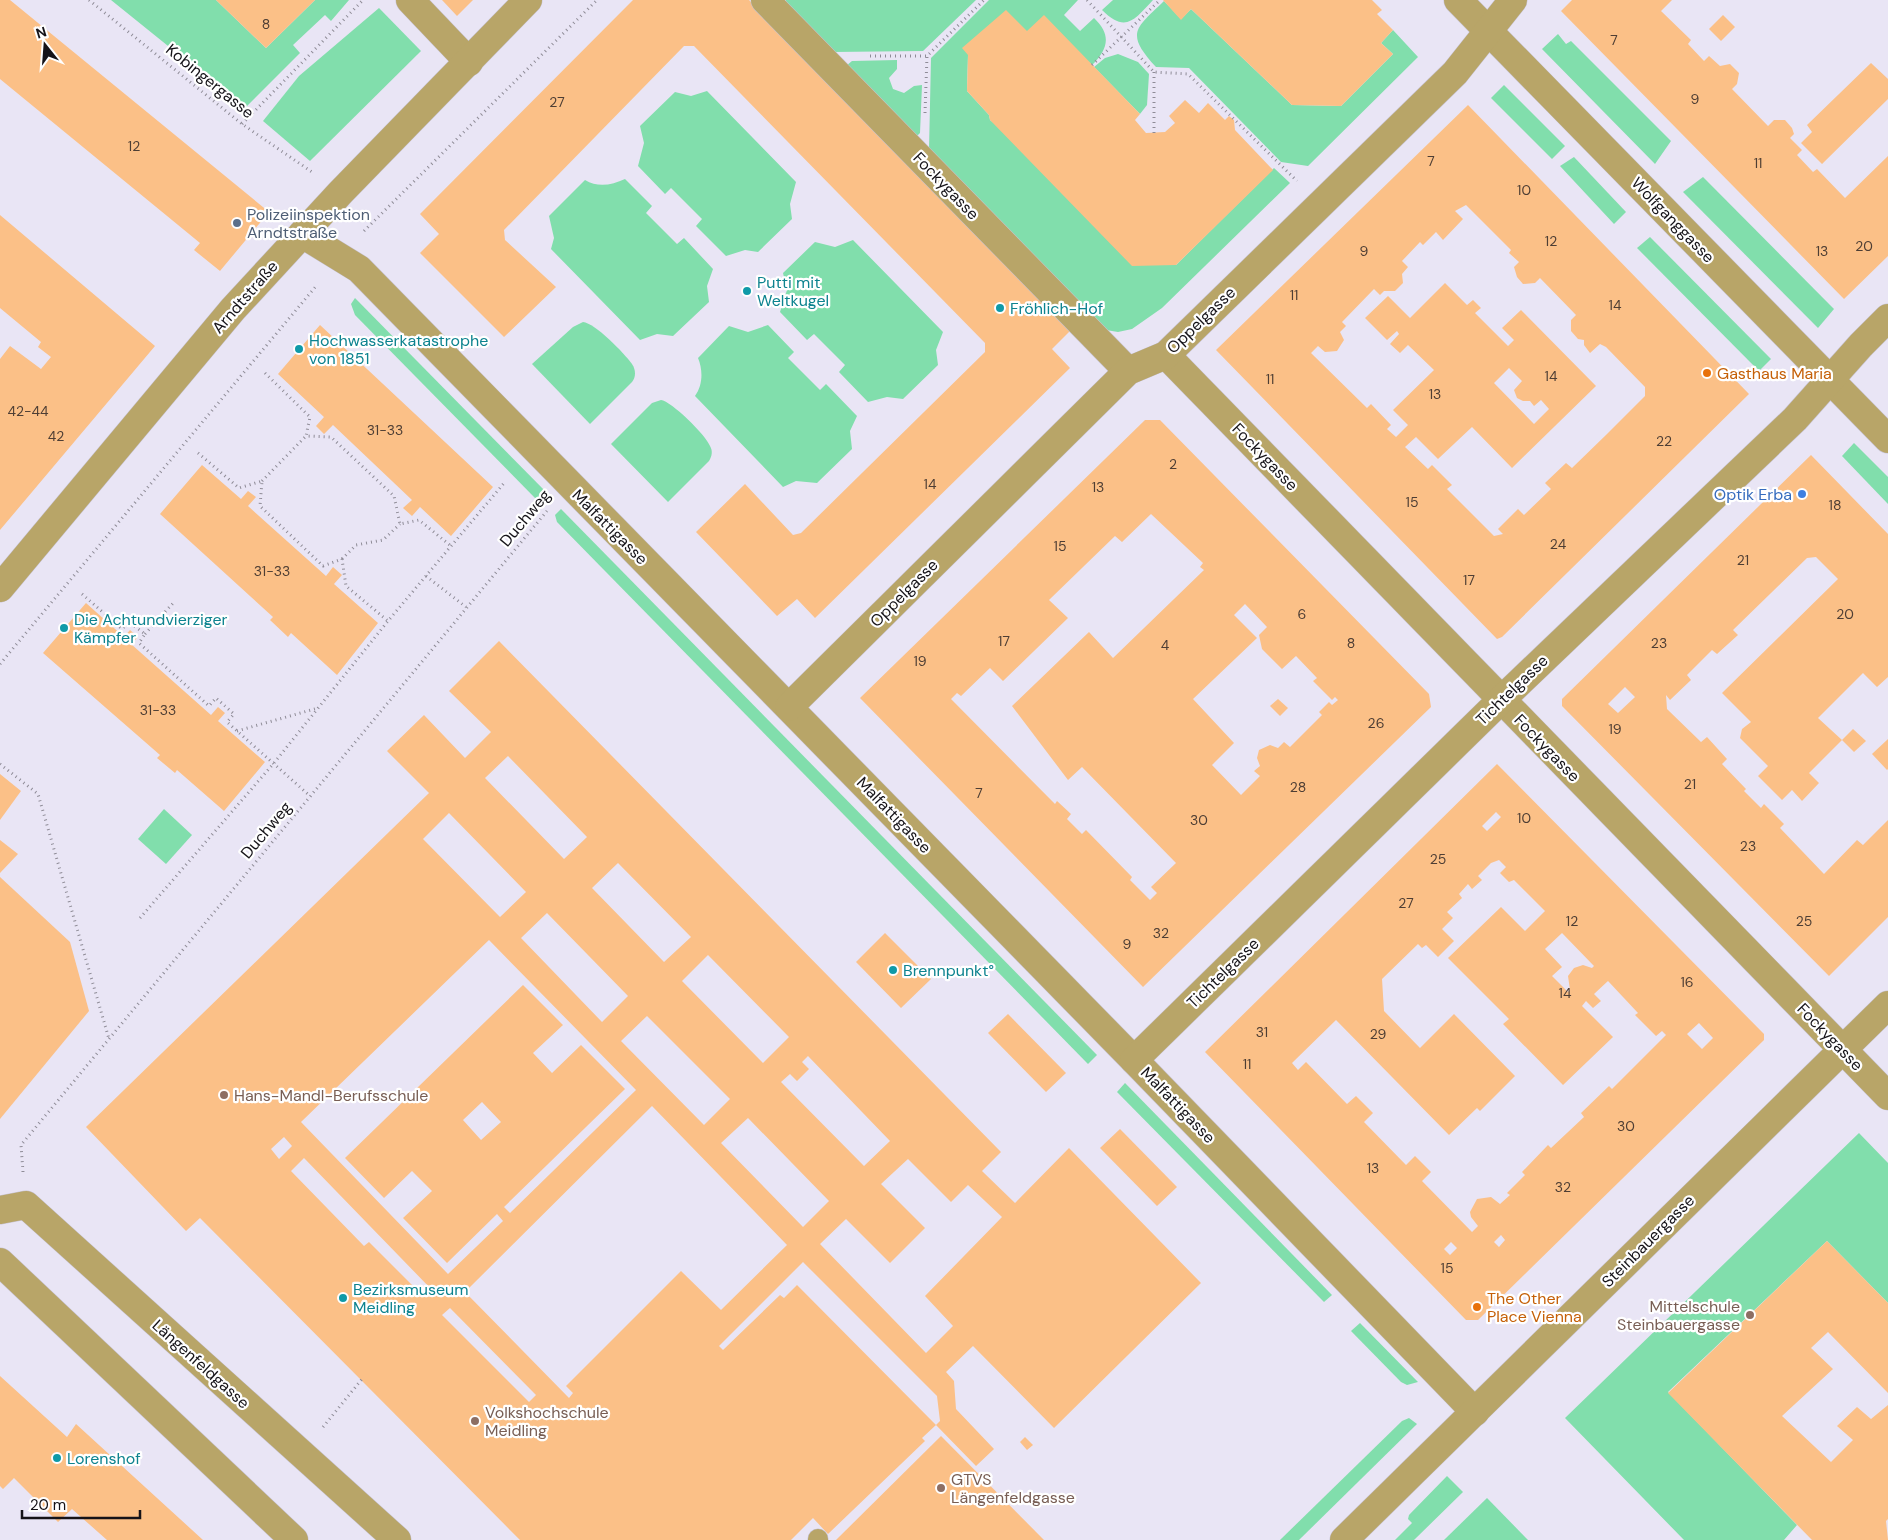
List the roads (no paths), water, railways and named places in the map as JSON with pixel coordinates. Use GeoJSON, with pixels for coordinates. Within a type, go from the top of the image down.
{"type":"FeatureCollection","features":[{"type":"Feature","properties":{"kind":"street"},"geometry":{"type":"LineString","coordinates":[[410,0],[468,62]]}},
{"type":"Feature","properties":{"kind":"street","name":"Arndtstraße"},"geometry":{"type":"LineString","coordinates":[[0,588],[233,309],[302,234],[528,0]]}},
{"type":"Feature","properties":{"kind":"street","name":"Fockygasse"},"geometry":{"type":"LineString","coordinates":[[765,0],[1128,371]]}},
{"type":"Feature","properties":{"kind":"street","name":"Wolfganggasse"},"geometry":{"type":"LineString","coordinates":[[1458,0],[1888,439]]}},
{"type":"Feature","properties":{"kind":"street","name":"Oppelgasse"},"geometry":{"type":"LineString","coordinates":[[788,707],[1128,371],[1166,355],[1456,73],[1513,0]]}},
{"type":"Feature","properties":{"kind":"street","name":"Malfattigasse"},"geometry":{"type":"LineString","coordinates":[[302,234],[359,269],[1134,1060],[1475,1412]]}},
{"type":"Feature","properties":{"kind":"street","name":"Tichtelgasse"},"geometry":{"type":"LineString","coordinates":[[1134,1060],[1501,700],[1795,419],[1888,318]]}},
{"type":"Feature","properties":{"kind":"street","name":"Fockygasse"},"geometry":{"type":"LineString","coordinates":[[1166,355],[1888,1096]]}},
{"type":"Feature","properties":{"kind":"street","name":"Steinbauergasse"},"geometry":{"type":"LineString","coordinates":[[1344,1540],[1888,1005]]}},
{"type":"Feature","properties":{"kind":"street","name":"Längenfeldgasse"},"geometry":{"type":"LineString","coordinates":[[13,1207],[397,1540]]}},
{"type":"Feature","properties":{"kind":"street"},"geometry":{"type":"LineString","coordinates":[[0,1262],[294,1540]]}},
{"type":"Feature","properties":{"kind":"place","name":"Polizeiinspektion Arndtstraße"},"geometry":{"type":"Point","coordinates":[237,223]}},
{"type":"Feature","properties":{"kind":"place","name":"Putti mit Weltkugel"},"geometry":{"type":"Point","coordinates":[747,291]}},
{"type":"Feature","properties":{"kind":"place","name":"Fröhlich-Hof"},"geometry":{"type":"Point","coordinates":[1000,308]}},
{"type":"Feature","properties":{"kind":"place","name":"Hochwasserkatastrophe von 1851"},"geometry":{"type":"Point","coordinates":[299,349]}},
{"type":"Feature","properties":{"kind":"place","name":"Gasthaus Maria"},"geometry":{"type":"Point","coordinates":[1707,373]}},
{"type":"Feature","properties":{"kind":"place","name":"Optik Erba"},"geometry":{"type":"Point","coordinates":[1802,494]}},
{"type":"Feature","properties":{"kind":"place","name":"Die Achtundvierziger Kämpfer"},"geometry":{"type":"Point","coordinates":[64,628]}},
{"type":"Feature","properties":{"kind":"place","name":"Brennpunkt°"},"geometry":{"type":"Point","coordinates":[893,970]}},
{"type":"Feature","properties":{"kind":"place","name":"Hans-Mandl-Berufsschule"},"geometry":{"type":"Point","coordinates":[224,1095]}},
{"type":"Feature","properties":{"kind":"place","name":"Bezirksmuseum Meidling"},"geometry":{"type":"Point","coordinates":[343,1298]}},
{"type":"Feature","properties":{"kind":"place","name":"The Other Place Vienna"},"geometry":{"type":"Point","coordinates":[1477,1307]}},
{"type":"Feature","properties":{"kind":"place","name":"Mittelschule Steinbauergasse"},"geometry":{"type":"Point","coordinates":[1750,1315]}},
{"type":"Feature","properties":{"kind":"place","name":"Volkshochschule Meidling"},"geometry":{"type":"Point","coordinates":[475,1421]}},
{"type":"Feature","properties":{"kind":"place","name":"Lorenshof"},"geometry":{"type":"Point","coordinates":[57,1458]}},
{"type":"Feature","properties":{"kind":"place","name":"GTVS Längenfeldgasse"},"geometry":{"type":"Point","coordinates":[941,1488]}}]}
